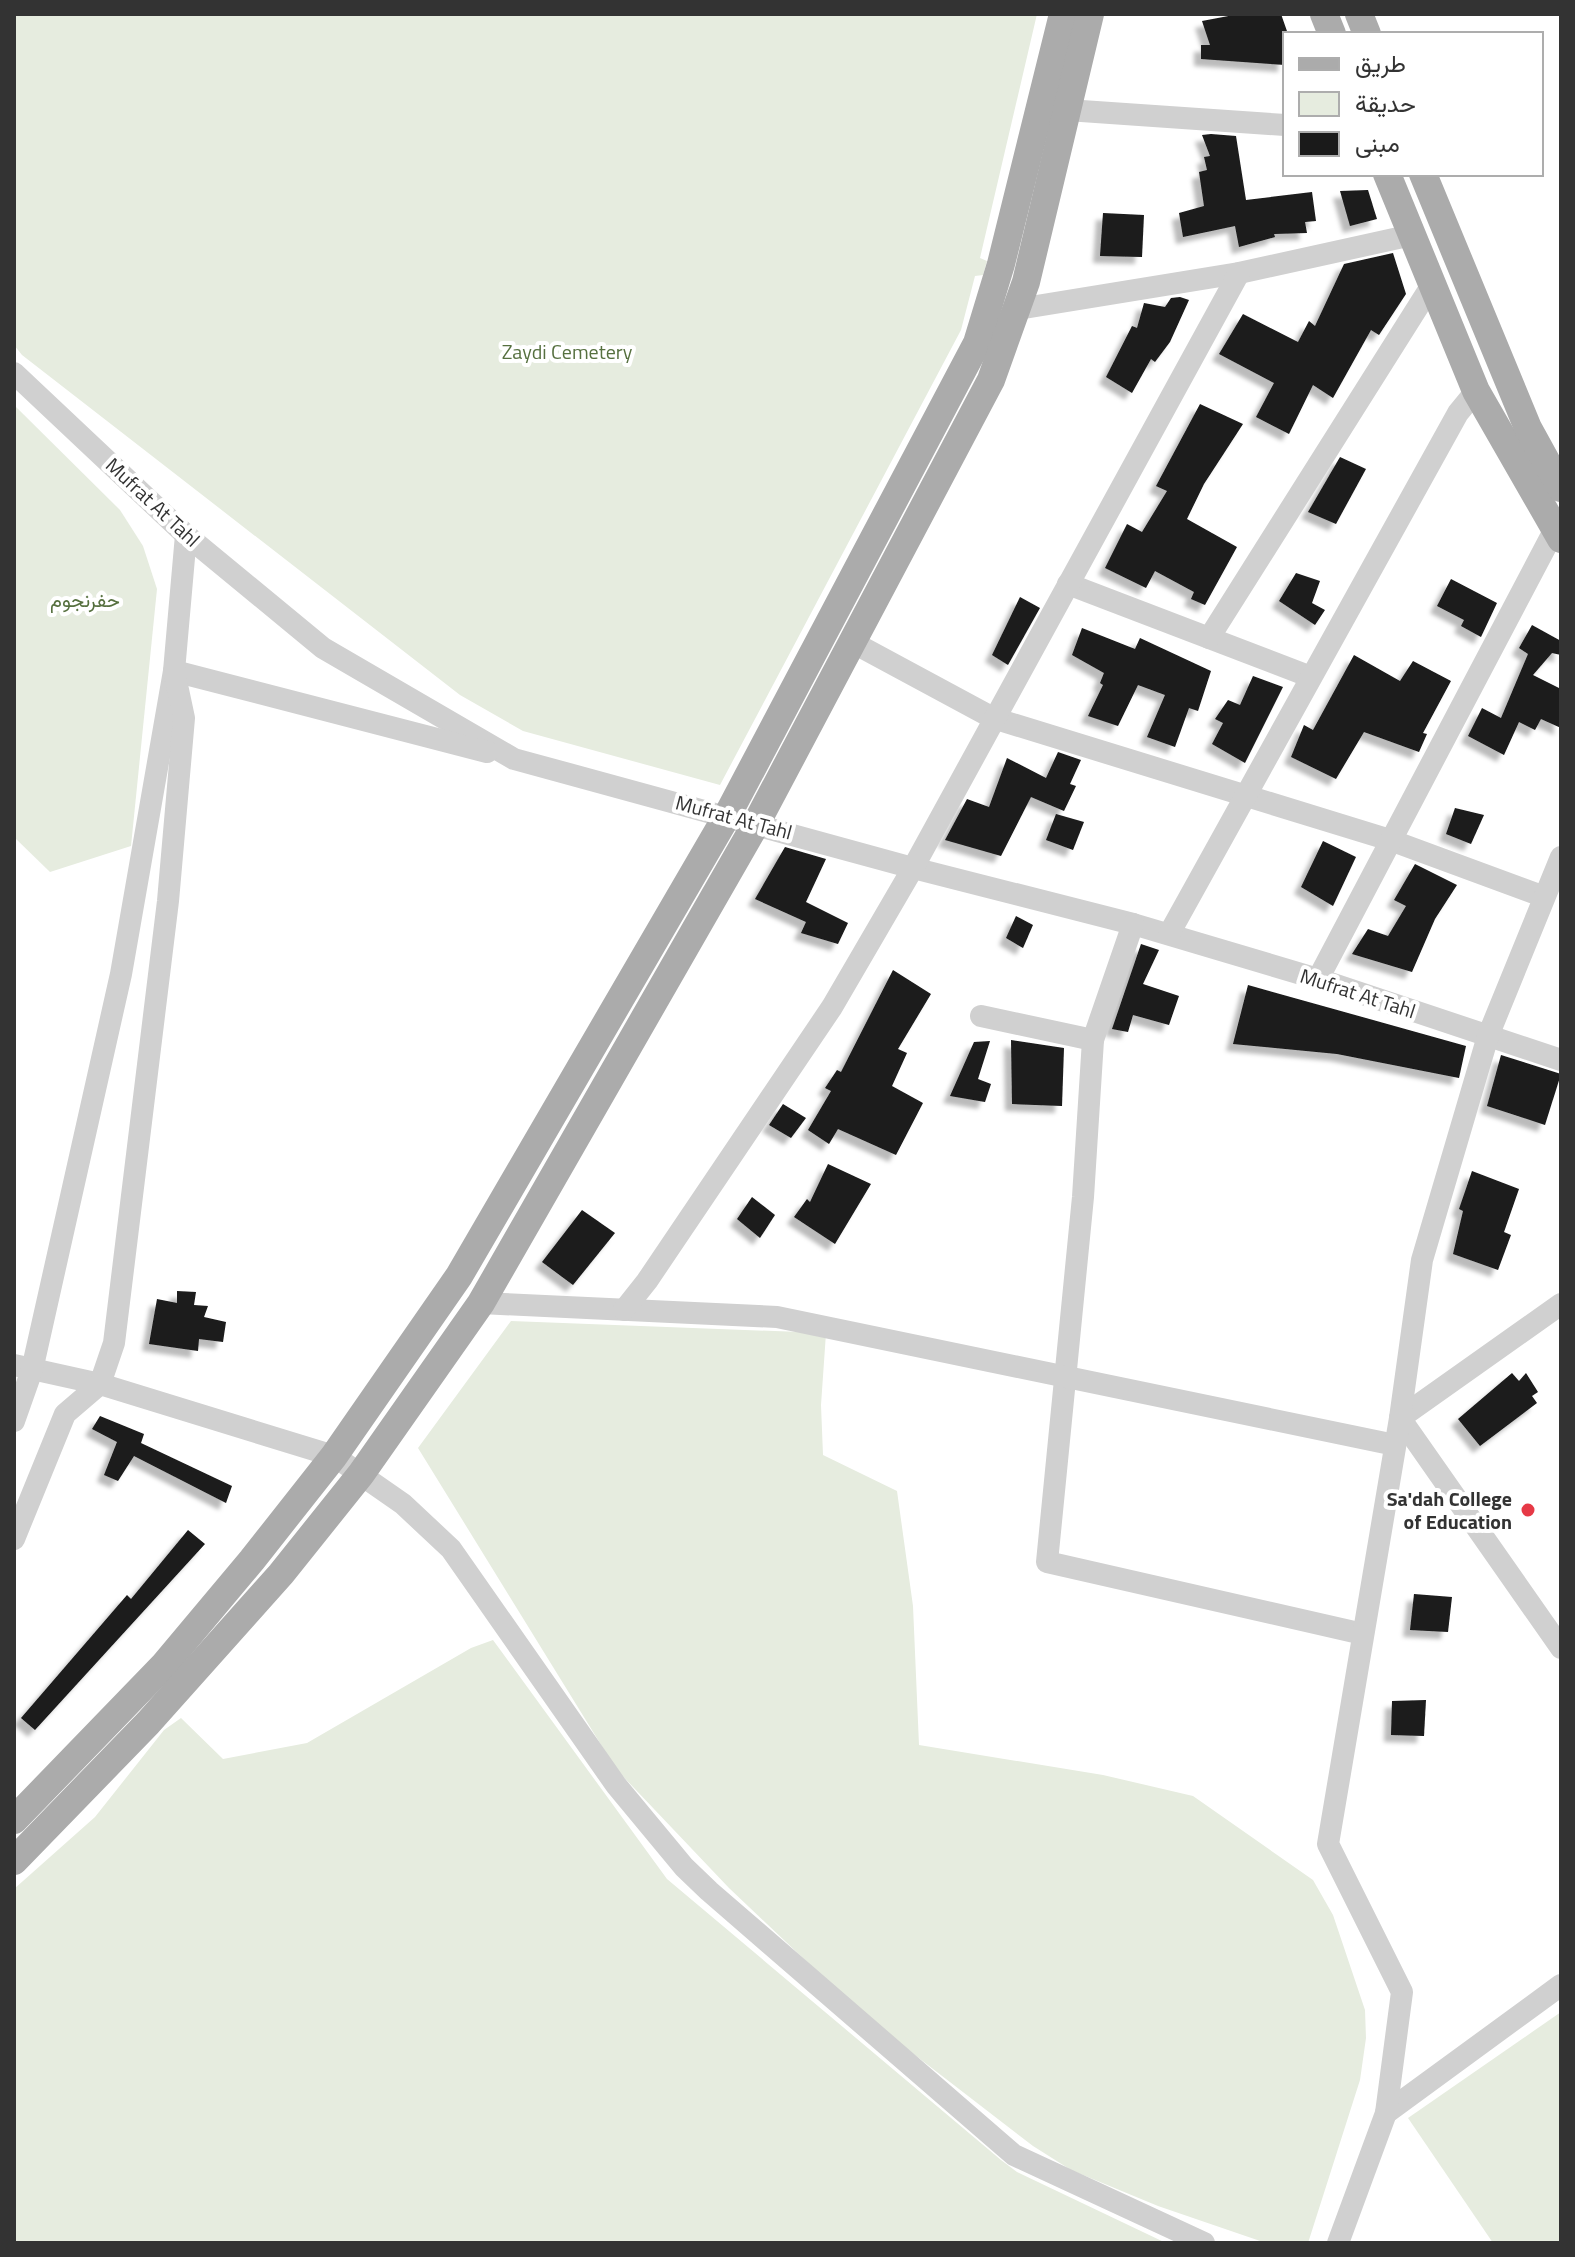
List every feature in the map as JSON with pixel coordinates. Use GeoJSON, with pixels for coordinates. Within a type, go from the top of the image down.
{"type":"FeatureCollection","features":[{"type":"Feature","properties":{"kind":"main road"},"geometry":{"type":"LineString","coordinates":[[14,1820],[164,1665],[334,1456],[459,1276],[728,814],[977,343],[1001,264],[1063,14]]}},
{"type":"Feature","properties":{"kind":"main road"},"geometry":{"type":"LineString","coordinates":[[14,1861],[148,1723],[281,1574],[361,1474],[481,1303],[757,822],[991,380],[1018,309],[1090,14]]}},
{"type":"Feature","properties":{"kind":"main road"},"geometry":{"type":"LineString","coordinates":[[1388,176],[1476,391],[1558,534]]}},
{"type":"Feature","properties":{"kind":"main road"},"geometry":{"type":"LineString","coordinates":[[1424,176],[1528,428],[1561,488]]}},
{"type":"Feature","properties":{"kind":"street"},"geometry":{"type":"LineString","coordinates":[[1067,110],[1283,125]]}},
{"type":"Feature","properties":{"kind":"street"},"geometry":{"type":"LineString","coordinates":[[1018,309],[1239,273],[1412,235]]}},
{"type":"Feature","properties":{"kind":"street"},"geometry":{"type":"LineString","coordinates":[[624,1310],[647,1281],[832,1007],[913,868],[1239,273]]}},
{"type":"Feature","properties":{"kind":"street"},"geometry":{"type":"LineString","coordinates":[[1209,638],[1433,283]]}},
{"type":"Feature","properties":{"kind":"street","name":"Mufrat At Tahl"},"geometry":{"type":"LineString","coordinates":[[14,373],[186,535],[323,648],[514,759],[1169,934],[1318,979],[1561,1060]]}},
{"type":"Feature","properties":{"kind":"street"},"geometry":{"type":"LineString","coordinates":[[1169,934],[1458,413],[1476,391]]}},
{"type":"Feature","properties":{"kind":"street"},"geometry":{"type":"LineString","coordinates":[[1318,979],[1390,840],[1558,534]]}},
{"type":"Feature","properties":{"kind":"street"},"geometry":{"type":"LineString","coordinates":[[14,1421],[23,1367],[121,974],[174,671],[186,535]]}},
{"type":"Feature","properties":{"kind":"street"},"geometry":{"type":"LineString","coordinates":[[1068,584],[1311,677]]}},
{"type":"Feature","properties":{"kind":"street"},"geometry":{"type":"LineString","coordinates":[[852,642],[993,718],[1390,840],[1542,896]]}},
{"type":"Feature","properties":{"kind":"street"},"geometry":{"type":"LineString","coordinates":[[174,671],[514,759]]}},
{"type":"Feature","properties":{"kind":"street"},"geometry":{"type":"LineString","coordinates":[[14,1539],[65,1414],[100,1384],[114,1343],[168,901],[184,718],[174,671]]}},
{"type":"Feature","properties":{"kind":"street"},"geometry":{"type":"LineString","coordinates":[[1338,2243],[1386,2113],[1402,1992],[1328,1844],[1400,1418],[1422,1260],[1488,1036],[1542,896],[1561,857]]}},
{"type":"Feature","properties":{"kind":"street"},"geometry":{"type":"LineString","coordinates":[[1133,924],[1093,1040],[1067,1376],[1047,1562],[1363,1634]]}},
{"type":"Feature","properties":{"kind":"street"},"geometry":{"type":"LineString","coordinates":[[981,1016],[1093,1040]]}},
{"type":"Feature","properties":{"kind":"street"},"geometry":{"type":"LineString","coordinates":[[481,1303],[777,1317],[1395,1445]]}},
{"type":"Feature","properties":{"kind":"street"},"geometry":{"type":"LineString","coordinates":[[1400,1418],[1561,1304]]}},
{"type":"Feature","properties":{"kind":"street"},"geometry":{"type":"LineString","coordinates":[[23,1367],[100,1384],[334,1456],[361,1474],[427,1523],[451,1549],[616,1785],[684,1867],[709,1891],[1014,2155],[1204,2243]]}},
{"type":"Feature","properties":{"kind":"street"},"geometry":{"type":"LineString","coordinates":[[1400,1418],[1561,1648]]}},
{"type":"Feature","properties":{"kind":"street"},"geometry":{"type":"LineString","coordinates":[[1386,2113],[1561,1985]]}},
{"type":"Feature","properties":{"kind":"green space","name":"Zaydi Cemetery"},"geometry":{"type":"Polygon","coordinates":[[[14,14],[1037,14],[980,258],[987,261],[983,275],[975,276],[961,330],[720,785],[523,731],[460,695],[22,355],[14,345],[14,14]]]}},
{"type":"Feature","properties":{"kind":"green space","name":"حفرنجوم"},"geometry":{"type":"Polygon","coordinates":[[[14,405],[120,510],[143,546],[157,589],[131,846],[50,872],[14,837],[14,405]]]}},
{"type":"Feature","properties":{"kind":"green space"},"geometry":{"type":"Polygon","coordinates":[[[511,1321],[826,1333],[821,1405],[823,1455],[897,1491],[913,1606],[919,1745],[1103,1775],[1193,1796],[1313,1880],[1333,1915],[1365,2010],[1366,2038],[1360,2080],[1308,2243],[1266,2243],[1158,2206],[1071,2170],[1033,2146],[863,2015],[729,1888],[616,1769],[418,1448],[511,1321]]]}},
{"type":"Feature","properties":{"kind":"green space"},"geometry":{"type":"Polygon","coordinates":[[[493,1640],[667,1879],[1017,2172],[1166,2243],[14,2243],[14,1889],[95,1817],[164,1730],[181,1718],[223,1759],[307,1743],[471,1648],[493,1640]]]}},
{"type":"Feature","properties":{"kind":"green space"},"geometry":{"type":"Polygon","coordinates":[[[1561,2012],[1561,2243],[1493,2243],[1408,2118],[1561,2012]]]}},
{"type":"Feature","properties":{"kind":"building"},"geometry":{"type":"Polygon","coordinates":[[[1239,14],[1281,14],[1287,32],[1283,32],[1283,65],[1201,59],[1201,45],[1210,45],[1202,21],[1239,14]]]}},
{"type":"Feature","properties":{"kind":"building"},"geometry":{"type":"Polygon","coordinates":[[[1202,135],[1236,136],[1246,200],[1312,192],[1316,221],[1305,222],[1307,233],[1274,234],[1275,237],[1239,247],[1235,226],[1183,237],[1179,213],[1204,206],[1199,172],[1207,170],[1204,157],[1210,156],[1202,135]]]}},
{"type":"Feature","properties":{"kind":"building"},"geometry":{"type":"Polygon","coordinates":[[[1368,190],[1377,219],[1350,226],[1340,191],[1368,190]]]}},
{"type":"Feature","properties":{"kind":"building"},"geometry":{"type":"Polygon","coordinates":[[[1103,213],[1144,215],[1142,257],[1100,256],[1103,213]]]}},
{"type":"Feature","properties":{"kind":"building"},"geometry":{"type":"Polygon","coordinates":[[[1393,253],[1406,294],[1379,335],[1371,330],[1333,398],[1313,385],[1289,434],[1256,417],[1274,383],[1219,354],[1243,314],[1298,342],[1309,321],[1315,326],[1344,264],[1393,253]]]}},
{"type":"Feature","properties":{"kind":"building"},"geometry":{"type":"Polygon","coordinates":[[[1171,298],[1189,300],[1170,342],[1155,362],[1151,359],[1132,393],[1106,377],[1132,326],[1137,328],[1144,303],[1165,307],[1171,298]]]}},
{"type":"Feature","properties":{"kind":"building"},"geometry":{"type":"Polygon","coordinates":[[[1200,404],[1243,424],[1204,484],[1187,519],[1237,547],[1205,605],[1191,599],[1194,592],[1155,571],[1146,588],[1105,568],[1127,524],[1142,532],[1167,491],[1156,486],[1200,404]]]}},
{"type":"Feature","properties":{"kind":"building"},"geometry":{"type":"Polygon","coordinates":[[[1340,457],[1366,469],[1336,524],[1308,512],[1340,457]]]}},
{"type":"Feature","properties":{"kind":"building"},"geometry":{"type":"Polygon","coordinates":[[[1296,573],[1320,581],[1312,603],[1325,610],[1315,625],[1279,601],[1296,573]]]}},
{"type":"Feature","properties":{"kind":"building"},"geometry":{"type":"Polygon","coordinates":[[[1451,579],[1497,603],[1481,637],[1461,626],[1464,620],[1437,606],[1451,579]]]}},
{"type":"Feature","properties":{"kind":"building"},"geometry":{"type":"Polygon","coordinates":[[[1020,597],[1040,608],[1008,665],[992,655],[1020,597]]]}},
{"type":"Feature","properties":{"kind":"building"},"geometry":{"type":"Polygon","coordinates":[[[1532,625],[1561,641],[1561,655],[1552,653],[1533,675],[1561,689],[1561,728],[1541,719],[1535,730],[1519,722],[1504,755],[1468,736],[1482,708],[1501,718],[1528,654],[1519,648],[1532,625]]]}},
{"type":"Feature","properties":{"kind":"building"},"geometry":{"type":"Polygon","coordinates":[[[1082,628],[1135,649],[1140,638],[1211,671],[1198,711],[1189,708],[1175,747],[1147,737],[1165,695],[1138,685],[1118,726],[1088,716],[1103,685],[1100,683],[1104,673],[1072,655],[1082,628]]]}},
{"type":"Feature","properties":{"kind":"building"},"geometry":{"type":"Polygon","coordinates":[[[1354,655],[1400,681],[1413,661],[1451,681],[1423,733],[1427,734],[1419,752],[1364,732],[1336,779],[1291,757],[1304,725],[1313,730],[1354,655]]]}},
{"type":"Feature","properties":{"kind":"building"},"geometry":{"type":"Polygon","coordinates":[[[1253,676],[1283,687],[1245,763],[1212,744],[1223,723],[1215,719],[1228,700],[1240,705],[1253,676]]]}},
{"type":"Feature","properties":{"kind":"building"},"geometry":{"type":"Polygon","coordinates":[[[1058,752],[1081,760],[1070,784],[1076,786],[1064,811],[1031,797],[1001,856],[945,840],[967,799],[989,807],[1007,758],[1046,778],[1058,752]]]}},
{"type":"Feature","properties":{"kind":"building"},"geometry":{"type":"Polygon","coordinates":[[[1455,808],[1484,815],[1471,844],[1446,834],[1455,808]]]}},
{"type":"Feature","properties":{"kind":"building"},"geometry":{"type":"Polygon","coordinates":[[[1056,814],[1084,822],[1073,850],[1046,840],[1056,814]]]}},
{"type":"Feature","properties":{"kind":"building"},"geometry":{"type":"Polygon","coordinates":[[[1323,841],[1356,857],[1333,906],[1301,887],[1323,841]]]}},
{"type":"Feature","properties":{"kind":"building"},"geometry":{"type":"Polygon","coordinates":[[[785,847],[826,859],[806,902],[848,923],[838,944],[801,933],[806,922],[755,899],[785,847]]]}},
{"type":"Feature","properties":{"kind":"building"},"geometry":{"type":"Polygon","coordinates":[[[1415,864],[1457,885],[1435,919],[1412,972],[1352,954],[1368,929],[1388,936],[1406,906],[1394,900],[1415,864]]]}},
{"type":"Feature","properties":{"kind":"building"},"geometry":{"type":"Polygon","coordinates":[[[1016,916],[1033,925],[1023,948],[1006,938],[1016,916]]]}},
{"type":"Feature","properties":{"kind":"building"},"geometry":{"type":"Polygon","coordinates":[[[1141,944],[1159,950],[1143,984],[1179,996],[1169,1025],[1133,1015],[1128,1032],[1112,1029],[1141,944]]]}},
{"type":"Feature","properties":{"kind":"building"},"geometry":{"type":"Polygon","coordinates":[[[893,970],[931,994],[898,1049],[907,1053],[892,1086],[923,1103],[896,1155],[838,1129],[829,1144],[808,1130],[831,1091],[825,1088],[837,1070],[841,1072],[893,970]]]}},
{"type":"Feature","properties":{"kind":"building"},"geometry":{"type":"Polygon","coordinates":[[[1248,985],[1466,1046],[1459,1078],[1337,1054],[1233,1044],[1248,985]]]}},
{"type":"Feature","properties":{"kind":"building"},"geometry":{"type":"Polygon","coordinates":[[[1011,1040],[1064,1048],[1062,1106],[1012,1104],[1011,1040]]]}},
{"type":"Feature","properties":{"kind":"building"},"geometry":{"type":"Polygon","coordinates":[[[990,1041],[978,1079],[991,1084],[985,1102],[950,1096],[974,1042],[990,1041]]]}},
{"type":"Feature","properties":{"kind":"building"},"geometry":{"type":"Polygon","coordinates":[[[1501,1055],[1561,1074],[1545,1125],[1487,1106],[1501,1055]]]}},
{"type":"Feature","properties":{"kind":"building"},"geometry":{"type":"Polygon","coordinates":[[[783,1104],[806,1118],[791,1138],[769,1125],[783,1104]]]}},
{"type":"Feature","properties":{"kind":"building"},"geometry":{"type":"Polygon","coordinates":[[[828,1164],[871,1184],[835,1244],[794,1217],[807,1199],[810,1202],[828,1164]]]}},
{"type":"Feature","properties":{"kind":"building"},"geometry":{"type":"Polygon","coordinates":[[[1472,1171],[1519,1189],[1504,1232],[1511,1235],[1498,1270],[1453,1254],[1463,1211],[1459,1209],[1472,1171]]]}},
{"type":"Feature","properties":{"kind":"building"},"geometry":{"type":"Polygon","coordinates":[[[752,1197],[775,1215],[760,1238],[737,1219],[752,1197]]]}},
{"type":"Feature","properties":{"kind":"building"},"geometry":{"type":"Polygon","coordinates":[[[582,1210],[615,1233],[573,1285],[542,1262],[582,1210]]]}},
{"type":"Feature","properties":{"kind":"building"},"geometry":{"type":"Polygon","coordinates":[[[177,1291],[196,1292],[194,1305],[208,1306],[204,1317],[226,1322],[223,1342],[199,1339],[198,1351],[149,1344],[157,1299],[177,1303],[177,1291]]]}},
{"type":"Feature","properties":{"kind":"building"},"geometry":{"type":"Polygon","coordinates":[[[1512,1373],[1519,1381],[1526,1373],[1538,1392],[1532,1396],[1537,1403],[1480,1446],[1458,1419],[1512,1373]]]}},
{"type":"Feature","properties":{"kind":"building"},"geometry":{"type":"Polygon","coordinates":[[[100,1416],[144,1434],[141,1443],[232,1486],[226,1503],[134,1456],[118,1481],[104,1475],[117,1442],[92,1429],[100,1416]]]}},
{"type":"Feature","properties":{"kind":"building"},"geometry":{"type":"Polygon","coordinates":[[[188,1530],[205,1544],[35,1730],[21,1718],[127,1595],[131,1599],[188,1530]]]}},
{"type":"Feature","properties":{"kind":"building"},"geometry":{"type":"Polygon","coordinates":[[[1414,1594],[1452,1597],[1448,1632],[1410,1630],[1414,1594]]]}},
{"type":"Feature","properties":{"kind":"building"},"geometry":{"type":"Polygon","coordinates":[[[1426,1700],[1424,1736],[1391,1735],[1392,1701],[1426,1700]]]}},
{"type":"Feature","properties":{"kind":"place","name":"Sa'dah College of Education"},"geometry":{"type":"Point","coordinates":[1528,1510]}}]}
